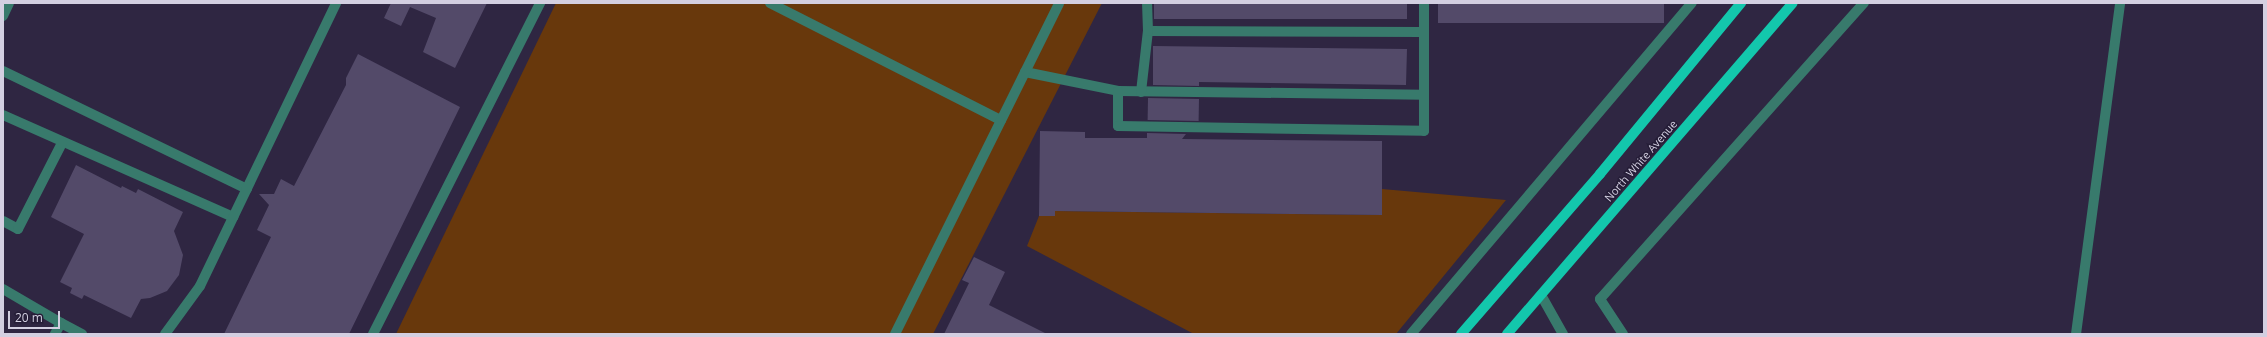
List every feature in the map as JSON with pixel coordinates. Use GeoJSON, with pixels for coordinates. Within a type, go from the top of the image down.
{"type":"FeatureCollection","features":[{"type":"Feature","properties":{"kind":"main road","name":"North White Avenue"},"geometry":{"type":"LineString","coordinates":[[1461,334],[1600,174],[1741,3]]}},
{"type":"Feature","properties":{"kind":"main road","name":"North White Avenue"},"geometry":{"type":"LineString","coordinates":[[1507,334],[1793,3]]}},
{"type":"Feature","properties":{"kind":"lane"},"geometry":{"type":"LineString","coordinates":[[3,16],[9,3]]}},
{"type":"Feature","properties":{"kind":"lane"},"geometry":{"type":"LineString","coordinates":[[164,334],[200,286],[336,3]]}},
{"type":"Feature","properties":{"kind":"lane"},"geometry":{"type":"LineString","coordinates":[[373,334],[540,3]]}},
{"type":"Feature","properties":{"kind":"lane"},"geometry":{"type":"LineString","coordinates":[[770,3],[1001,120]]}},
{"type":"Feature","properties":{"kind":"lane"},"geometry":{"type":"LineString","coordinates":[[895,334],[1059,3]]}},
{"type":"Feature","properties":{"kind":"lane"},"geometry":{"type":"LineString","coordinates":[[1141,92],[1148,31],[1147,3]]}},
{"type":"Feature","properties":{"kind":"lane"},"geometry":{"type":"LineString","coordinates":[[1118,91],[1118,126],[1424,131],[1424,3]]}},
{"type":"Feature","properties":{"kind":"lane"},"geometry":{"type":"LineString","coordinates":[[1411,334],[1692,3]]}},
{"type":"Feature","properties":{"kind":"lane"},"geometry":{"type":"LineString","coordinates":[[1623,334],[1600,299],[1864,3]]}},
{"type":"Feature","properties":{"kind":"lane"},"geometry":{"type":"LineString","coordinates":[[2076,334],[2120,3]]}},
{"type":"Feature","properties":{"kind":"lane"},"geometry":{"type":"LineString","coordinates":[[1148,31],[1423,32]]}},
{"type":"Feature","properties":{"kind":"lane"},"geometry":{"type":"LineString","coordinates":[[3,71],[247,188]]}},
{"type":"Feature","properties":{"kind":"lane"},"geometry":{"type":"LineString","coordinates":[[1025,72],[1118,91],[1424,95]]}},
{"type":"Feature","properties":{"kind":"lane"},"geometry":{"type":"LineString","coordinates":[[3,115],[62,143],[233,217]]}},
{"type":"Feature","properties":{"kind":"lane"},"geometry":{"type":"LineString","coordinates":[[3,221],[18,229],[62,143]]}},
{"type":"Feature","properties":{"kind":"lane"},"geometry":{"type":"LineString","coordinates":[[3,289],[82,334]]}},
{"type":"Feature","properties":{"kind":"lane"},"geometry":{"type":"LineString","coordinates":[[1541,295],[1563,334]]}},
{"type":"Feature","properties":{"kind":"lane"},"geometry":{"type":"LineString","coordinates":[[55,334],[61,323]]}},
{"type":"Feature","properties":{"kind":"shaded area"},"geometry":{"type":"Polygon","coordinates":[[[556,3],[1102,3],[933,334],[396,334],[556,3]]]}},
{"type":"Feature","properties":{"kind":"shaded area"},"geometry":{"type":"Polygon","coordinates":[[[1382,189],[1506,200],[1396,334],[1194,334],[1027,246],[1039,216],[1055,216],[1055,211],[1381,215],[1382,189]]]}},
{"type":"Feature","properties":{"kind":"building"},"geometry":{"type":"Polygon","coordinates":[[[391,3],[487,3],[455,68],[423,52],[436,18],[410,7],[401,26],[384,18],[391,3]]]}},
{"type":"Feature","properties":{"kind":"building"},"geometry":{"type":"Polygon","coordinates":[[[1154,3],[1407,3],[1407,19],[1154,19],[1154,3]]]}},
{"type":"Feature","properties":{"kind":"building"},"geometry":{"type":"Polygon","coordinates":[[[1438,3],[1664,3],[1664,23],[1438,23],[1438,3]]]}},
{"type":"Feature","properties":{"kind":"building"},"geometry":{"type":"Polygon","coordinates":[[[1153,46],[1407,49],[1406,85],[1199,82],[1199,86],[1153,85],[1153,46]]]}},
{"type":"Feature","properties":{"kind":"building"},"geometry":{"type":"Polygon","coordinates":[[[358,54],[460,107],[349,334],[224,334],[271,237],[257,230],[269,205],[259,194],[274,194],[281,179],[294,186],[346,85],[346,78],[358,54]]]}},
{"type":"Feature","properties":{"kind":"building"},"geometry":{"type":"Polygon","coordinates":[[[1148,98],[1199,99],[1199,121],[1148,120],[1148,98]]]}},
{"type":"Feature","properties":{"kind":"building"},"geometry":{"type":"Polygon","coordinates":[[[1040,131],[1085,132],[1085,138],[1147,138],[1147,133],[1186,134],[1182,139],[1382,141],[1382,215],[1055,211],[1055,216],[1039,216],[1040,131]]]}},
{"type":"Feature","properties":{"kind":"building"},"geometry":{"type":"Polygon","coordinates":[[[76,165],[121,188],[122,186],[136,193],[138,189],[183,212],[174,231],[183,255],[179,275],[167,291],[150,298],[141,299],[131,318],[84,295],[82,299],[70,293],[72,288],[60,282],[84,234],[51,217],[76,165]]]}},
{"type":"Feature","properties":{"kind":"building"},"geometry":{"type":"Polygon","coordinates":[[[974,257],[1005,272],[989,305],[1047,334],[944,334],[969,283],[962,280],[974,257]]]}}]}
